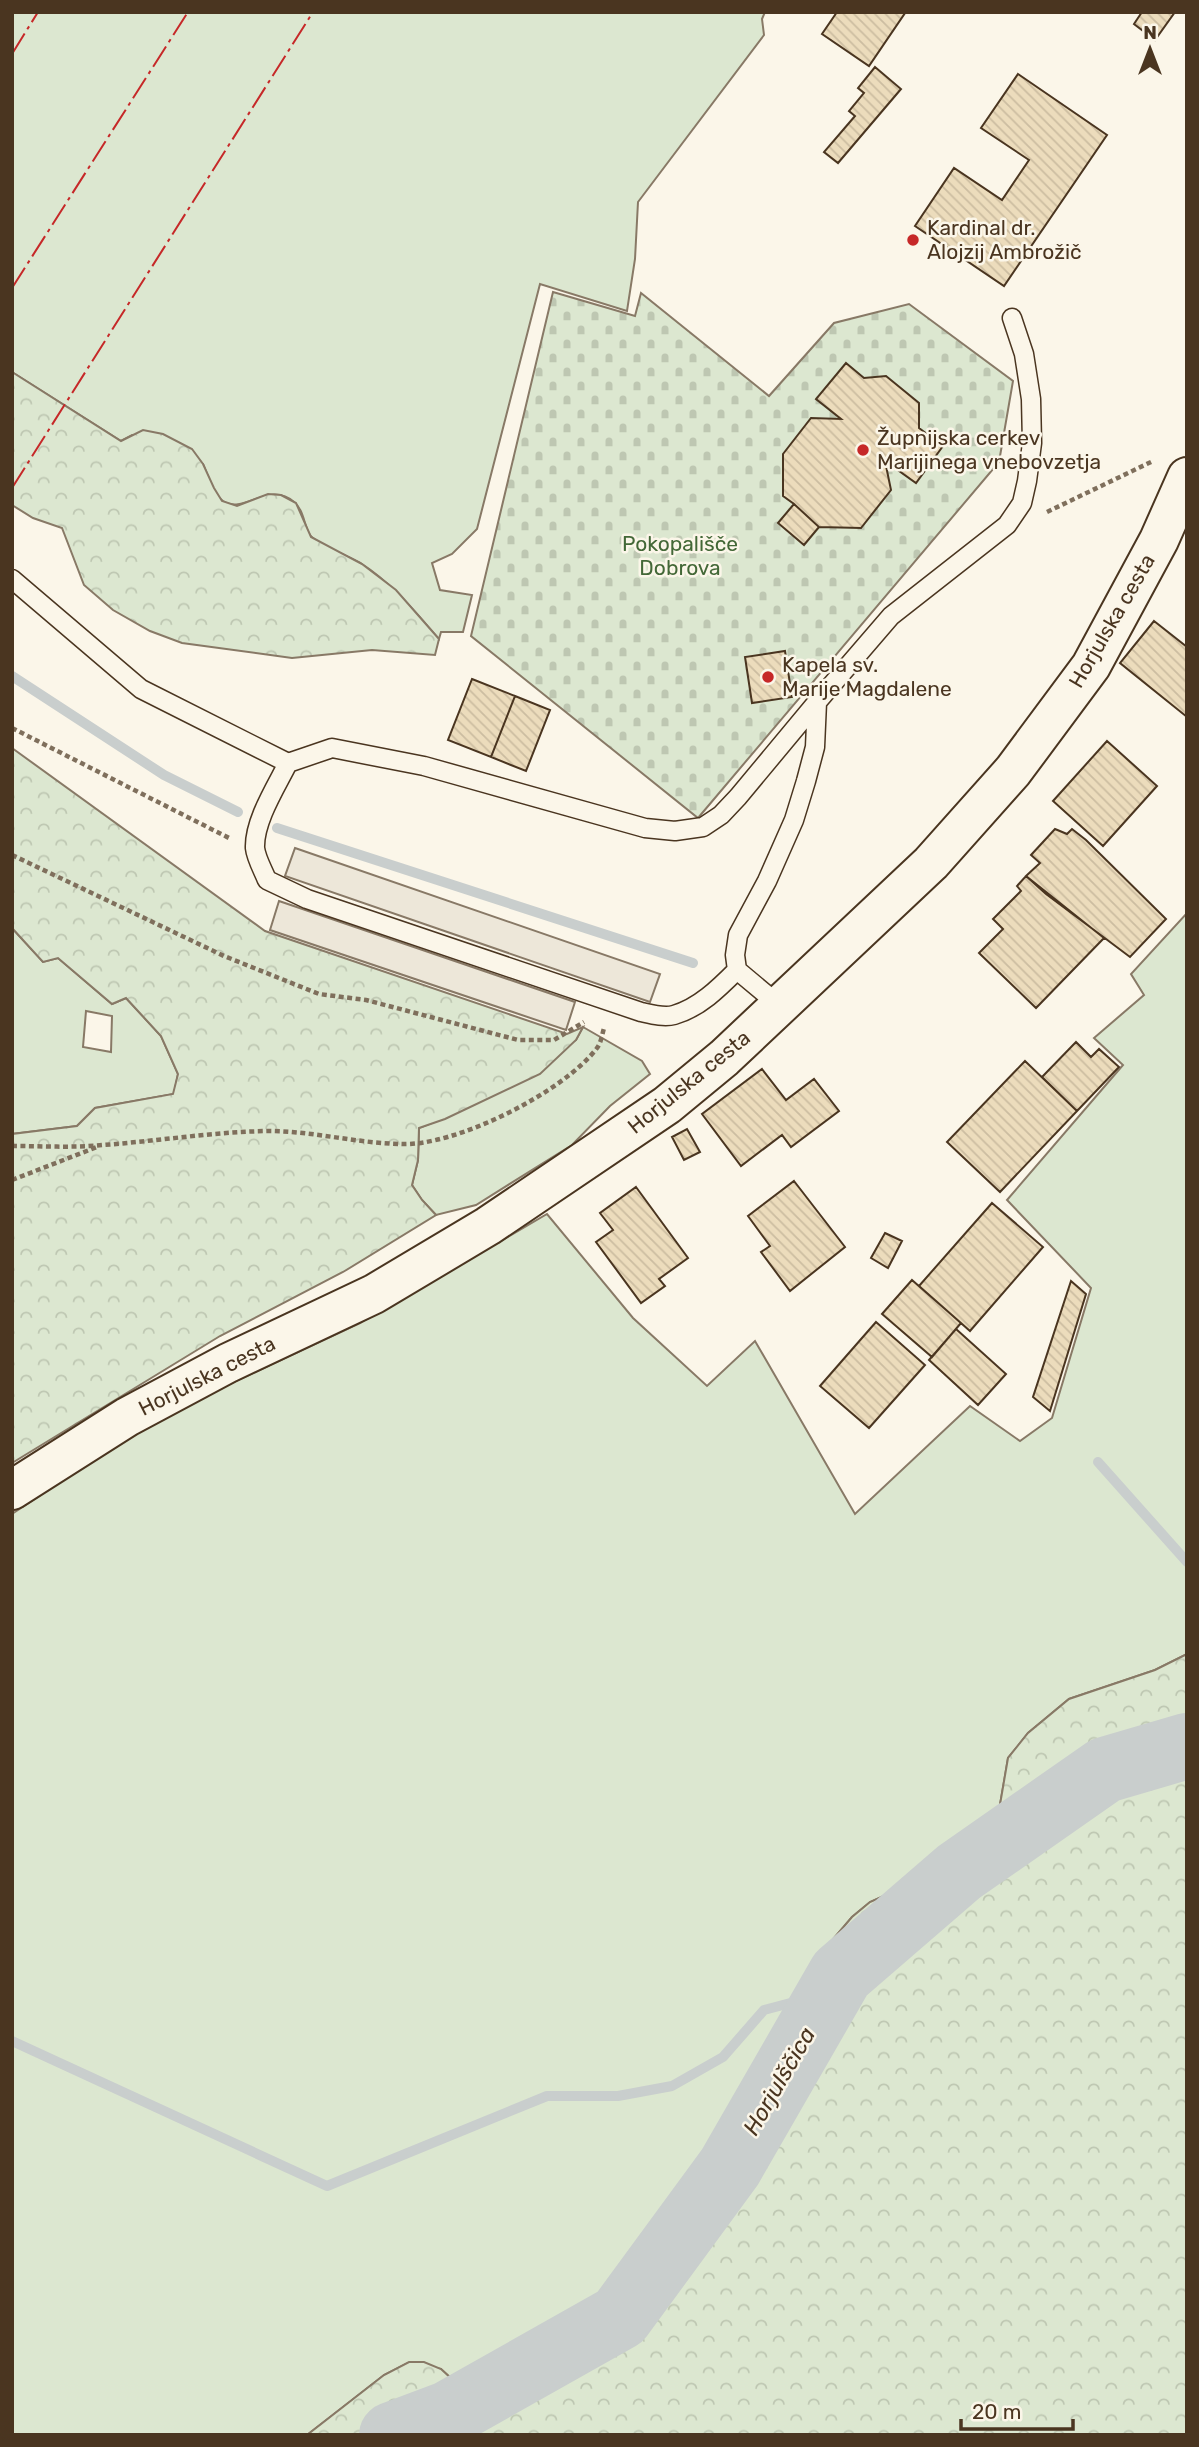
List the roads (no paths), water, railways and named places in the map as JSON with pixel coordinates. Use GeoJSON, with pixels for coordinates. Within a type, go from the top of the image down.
{"type":"FeatureCollection","features":[{"type":"Feature","properties":{"kind":"street","name":"Horjulska cesta"},"geometry":{"type":"LineString","coordinates":[[12,1490],[127,1417],[228,1363],[374,1294],[488,1226],[667,1105],[724,1058],[932,863],[1013,771],[1091,666],[1159,540],[1171,468]]}},
{"type":"Feature","properties":{"kind":"lane"},"geometry":{"type":"LineString","coordinates":[[737,970],[718,990],[671,1016],[640,1013],[483,957],[307,899],[267,880],[256,843],[267,804],[288,763],[332,748],[425,766],[645,828],[675,831],[702,827],[721,815],[891,616],[1007,525],[1022,503],[1032,443],[1031,399],[1024,354],[1012,318]]}},
{"type":"Feature","properties":{"kind":"lane"},"geometry":{"type":"LineString","coordinates":[[12,579],[141,689],[288,763]]}},
{"type":"Feature","properties":{"kind":"lane"},"geometry":{"type":"LineString","coordinates":[[780,1006],[737,970],[735,955],[738,935],[767,881],[794,820],[815,747],[817,702]]}},
{"type":"Feature","properties":{"kind":"waterway"},"geometry":{"type":"LineString","coordinates":[[12,676],[164,775],[238,812]]}},
{"type":"Feature","properties":{"kind":"waterway"},"geometry":{"type":"LineString","coordinates":[[277,828],[693,963]]}},
{"type":"Feature","properties":{"kind":"waterway"},"geometry":{"type":"LineString","coordinates":[[1098,1462],[1187,1562]]}},
{"type":"Feature","properties":{"kind":"waterway"},"geometry":{"type":"LineString","coordinates":[[1173,1748],[1187,1730]]}},
{"type":"Feature","properties":{"kind":"waterway","name":"Horjulščica"},"geometry":{"type":"LineString","coordinates":[[392,2435],[448,2414],[620,2317],[730,2167],[841,1974],[959,1872],[1105,1770],[1187,1746]]}},
{"type":"Feature","properties":{"kind":"waterway"},"geometry":{"type":"LineString","coordinates":[[12,2041],[327,2186],[547,2096],[618,2096],[672,2086],[723,2057],[764,2010],[832,1992]]}},
{"type":"Feature","properties":{"kind":"place","name":"Kardinal dr. Alojzij Ambrožič"},"geometry":{"type":"Point","coordinates":[913,240]}},
{"type":"Feature","properties":{"kind":"place","name":"Župnijska cerkev Marijinega vnebovzetja"},"geometry":{"type":"Point","coordinates":[863,450]}},
{"type":"Feature","properties":{"kind":"place","name":"Kapela sv. Marije Magdalene"},"geometry":{"type":"Point","coordinates":[768,677]}},
{"type":"Feature","properties":{"kind":"park label","name":"Pokopališče Dobrova"},"geometry":{"type":"Point","coordinates":[680,556]}}]}
